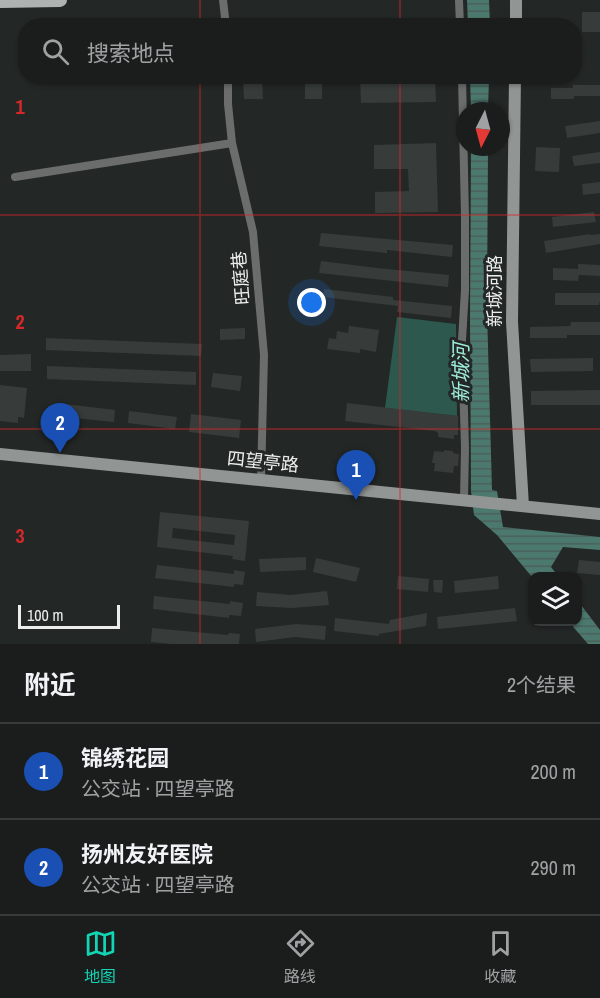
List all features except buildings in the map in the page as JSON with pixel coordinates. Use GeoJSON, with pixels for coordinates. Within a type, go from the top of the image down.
{"type":"FeatureCollection","features":[{"type":"Feature","properties":{"kind":"main road"},"geometry":{"type":"LineString","coordinates":[[0,1],[60,0]]}},
{"type":"Feature","properties":{"kind":"street"},"geometry":{"type":"LineString","coordinates":[[223,0],[225,18]]}},
{"type":"Feature","properties":{"kind":"street"},"geometry":{"type":"LineString","coordinates":[[459,0],[460,18]]}},
{"type":"Feature","properties":{"kind":"street"},"geometry":{"type":"LineString","coordinates":[[516,0],[516,18]]}},
{"type":"Feature","properties":{"kind":"street","name":"旺庭巷"},"geometry":{"type":"LineString","coordinates":[[228,84],[232,142],[253,232],[264,355],[261,480]]}},
{"type":"Feature","properties":{"kind":"street"},"geometry":{"type":"LineString","coordinates":[[462,84],[465,291],[462,340],[468,501]]}},
{"type":"Feature","properties":{"kind":"street","name":"新城河路"},"geometry":{"type":"LineString","coordinates":[[515,84],[512,322],[523,506]]}},
{"type":"Feature","properties":{"kind":"street"},"geometry":{"type":"LineString","coordinates":[[15,177],[232,142]]}},
{"type":"Feature","properties":{"kind":"street","name":"四望亭路"},"geometry":{"type":"LineString","coordinates":[[0,454],[600,514]]}},
{"type":"Feature","properties":{"kind":"shaded area"},"geometry":{"type":"Polygon","coordinates":[[[467,0],[489,0],[490,18],[468,18],[467,0]]]}},
{"type":"Feature","properties":{"kind":"shaded area"},"geometry":{"type":"Polygon","coordinates":[[[470,84],[489,84],[488,102],[471,102],[470,84]]]}},
{"type":"Feature","properties":{"kind":"shaded area"},"geometry":{"type":"Polygon","coordinates":[[[471,156],[488,156],[487,311],[492,490],[497,491],[503,527],[600,537],[600,550],[563,547],[551,567],[555,572],[528,572],[497,535],[474,515],[471,491],[471,156]]]}},
{"type":"Feature","properties":{"kind":"shaded area"},"geometry":{"type":"Polygon","coordinates":[[[397,317],[456,324],[457,416],[385,408],[397,317]]]}},
{"type":"Feature","properties":{"kind":"shaded area"},"geometry":{"type":"Polygon","coordinates":[[[582,606],[600,630],[600,644],[588,644],[572,626],[582,626],[582,606]]]}},
{"type":"Feature","properties":{"kind":"place","name":"扬州友好医院"},"geometry":{"type":"Point","coordinates":[60,453]}},
{"type":"Feature","properties":{"kind":"place","name":"锦绣花园"},"geometry":{"type":"Point","coordinates":[356,500]}},
{"type":"Feature","properties":{"kind":"water label","name":"新城河"},"geometry":{"type":"Point","coordinates":[461,373]}}]}
